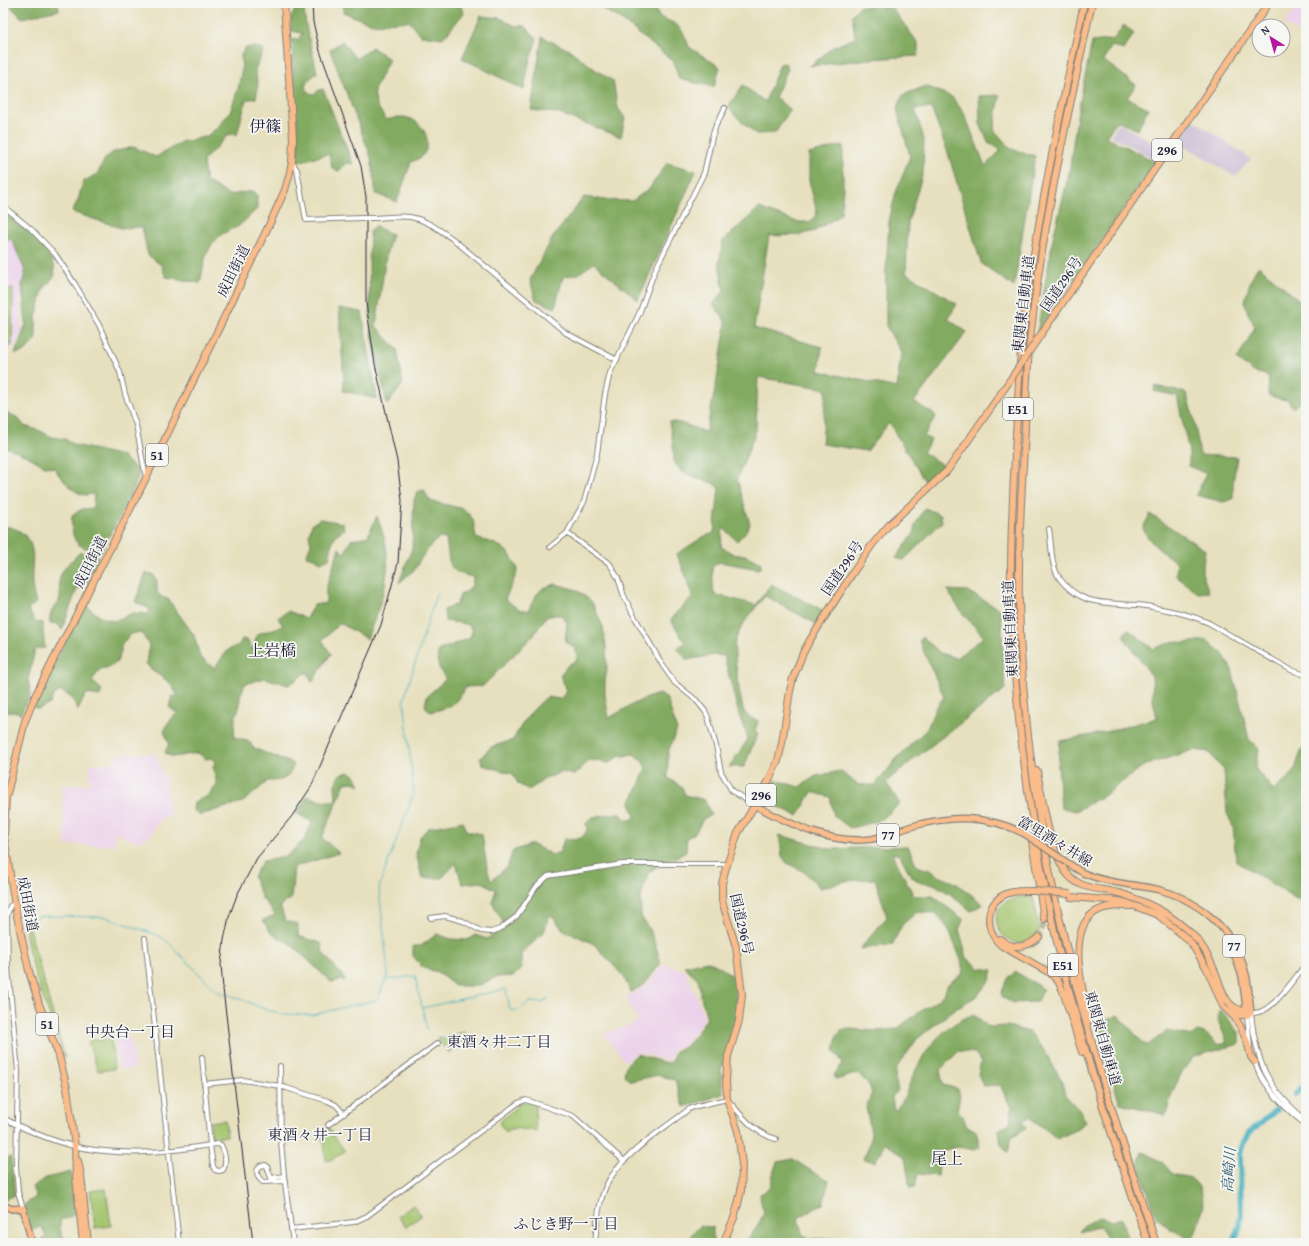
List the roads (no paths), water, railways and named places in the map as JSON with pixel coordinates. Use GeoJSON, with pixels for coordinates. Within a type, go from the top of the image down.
{"type":"FeatureCollection","features":[{"type":"Feature","properties":{"kind":"highway","name":"成田街道"},"geometry":{"type":"LineString","coordinates":[[83,1243],[70,1102],[63,1071],[31,977],[15,903],[4,836],[6,798],[25,721],[36,694],[146,478],[277,210],[285,190],[292,162],[293,139],[284,3]]}},
{"type":"Feature","properties":{"kind":"highway","name":"東関東自動車道"},"geometry":{"type":"LineString","coordinates":[[1084,3],[1037,235],[1027,300],[1021,358],[1013,487],[1011,601],[1026,777],[1041,867],[1058,945],[1084,1046],[1148,1243]]}},
{"type":"Feature","properties":{"kind":"highway","name":"東関東自動車道"},"geometry":{"type":"LineString","coordinates":[[1092,3],[1050,207],[1040,262],[1029,343],[1019,541],[1021,640],[1027,718],[1039,809],[1055,901],[1078,994],[1102,1078],[1156,1243]]}},
{"type":"Feature","properties":{"kind":"highway","name":"国道296号"},"geometry":{"type":"LineString","coordinates":[[723,1243],[734,1218],[741,1190],[742,1165],[738,1132],[728,1099],[726,1066],[730,1047],[739,1021],[742,994],[736,947],[722,901],[722,884],[738,833],[771,777],[778,761],[790,691],[801,657],[810,640],[872,545],[889,525],[948,471],[1269,3]]}},
{"type":"Feature","properties":{"kind":"highway"},"geometry":{"type":"LineString","coordinates":[[1027,718],[1050,832],[1054,847],[1065,871],[1074,881],[1081,885],[1097,890],[1122,894],[1163,911],[1197,939],[1211,962],[1226,1000],[1237,1009],[1248,1013]]}},
{"type":"Feature","properties":{"kind":"highway"},"geometry":{"type":"LineString","coordinates":[[1026,777],[1028,809],[1044,919]]}},
{"type":"Feature","properties":{"kind":"highway"},"geometry":{"type":"LineString","coordinates":[[1117,1150],[1085,1063],[1061,986],[1054,976],[1006,949],[996,940],[989,926],[989,914],[996,901],[1006,894],[1015,891],[1119,900],[1158,915],[1177,929],[1191,943],[1207,969],[1221,1003],[1241,1027],[1251,1057],[1255,1062]]}},
{"type":"Feature","properties":{"kind":"highway"},"geometry":{"type":"LineString","coordinates":[[1035,893],[1013,895],[1002,900],[994,911],[992,923],[998,938],[1004,943],[1014,947],[1028,945],[1039,937]]}},
{"type":"Feature","properties":{"kind":"highway"},"geometry":{"type":"LineString","coordinates":[[1071,896],[1114,896],[1137,900]]}},
{"type":"Feature","properties":{"kind":"highway"},"geometry":{"type":"LineString","coordinates":[[1102,1078],[1090,1030],[1081,981],[1079,955],[1080,937],[1084,924],[1094,912],[1109,906],[1134,906]]}},
{"type":"Feature","properties":{"kind":"highway"},"geometry":{"type":"LineString","coordinates":[[1221,1003],[1233,1013],[1240,1015],[1248,1013]]}},
{"type":"Feature","properties":{"kind":"highway","name":"成田街道"},"geometry":{"type":"LineString","coordinates":[[75,1146],[81,1175],[88,1243]]}},
{"type":"Feature","properties":{"kind":"main road","name":"富里酒々井線"},"geometry":{"type":"LineString","coordinates":[[754,805],[791,824],[822,836],[840,840],[872,839],[927,822],[954,818],[971,818],[988,821],[1026,834],[1083,873],[1100,879],[1159,890],[1184,900],[1211,920],[1233,950],[1242,976],[1248,1013]]}},
{"type":"Feature","properties":{"kind":"main road"},"geometry":{"type":"LineString","coordinates":[[3,1205],[12,1209],[22,1208],[32,1243]]}},
{"type":"Feature","properties":{"kind":"street"},"geometry":{"type":"LineString","coordinates":[[550,547],[567,533],[580,512],[587,493],[596,454],[610,373],[639,314],[655,270],[704,173],[712,137],[724,108]]}},
{"type":"Feature","properties":{"kind":"street"},"geometry":{"type":"LineString","coordinates":[[292,162],[297,170],[306,220],[409,217],[423,221],[439,229],[454,240],[566,333],[617,360]]}},
{"type":"Feature","properties":{"kind":"street"},"geometry":{"type":"LineString","coordinates":[[3,206],[31,229],[55,254],[99,325],[120,372],[125,394],[136,425],[146,478]]}},
{"type":"Feature","properties":{"kind":"street"},"geometry":{"type":"LineString","coordinates":[[1049,529],[1053,559],[1060,578],[1070,589],[1085,599],[1140,605],[1198,618],[1291,670],[1306,675]]}},
{"type":"Feature","properties":{"kind":"street"},"geometry":{"type":"LineString","coordinates":[[567,533],[610,564],[613,568],[632,614],[663,666],[675,683],[696,700],[705,711],[716,746],[721,772],[732,791],[754,805]]}},
{"type":"Feature","properties":{"kind":"street"},"geometry":{"type":"LineString","coordinates":[[431,918],[445,916],[463,921],[481,931],[491,932],[500,929],[516,916],[536,887],[548,876],[623,864],[728,864]]}},
{"type":"Feature","properties":{"kind":"street"},"geometry":{"type":"LineString","coordinates":[[15,903],[10,906],[7,915],[8,968],[18,1071],[16,1178],[22,1208]]}},
{"type":"Feature","properties":{"kind":"street"},"geometry":{"type":"LineString","coordinates":[[145,938],[179,1243]]}},
{"type":"Feature","properties":{"kind":"street"},"geometry":{"type":"LineString","coordinates":[[1248,1013],[1262,1011],[1269,1006],[1279,997],[1306,964]]}},
{"type":"Feature","properties":{"kind":"street"},"geometry":{"type":"LineString","coordinates":[[1248,1013],[1250,1043],[1255,1062],[1263,1080],[1273,1094],[1289,1111],[1306,1124]]}},
{"type":"Feature","properties":{"kind":"street"},"geometry":{"type":"LineString","coordinates":[[1248,1013],[1255,1043],[1266,1076],[1281,1097],[1306,1120]]}},
{"type":"Feature","properties":{"kind":"street"},"geometry":{"type":"LineString","coordinates":[[328,1126],[438,1044]]}},
{"type":"Feature","properties":{"kind":"street"},"geometry":{"type":"LineString","coordinates":[[3,1118],[36,1134],[75,1146],[116,1152],[149,1152],[168,1150],[210,1145],[217,1144],[222,1146],[225,1164],[222,1170],[218,1171],[214,1168],[210,1145],[202,1057]]}},
{"type":"Feature","properties":{"kind":"street"},"geometry":{"type":"LineString","coordinates":[[280,1066],[281,1141],[284,1179],[293,1243]]}},
{"type":"Feature","properties":{"kind":"street"},"geometry":{"type":"LineString","coordinates":[[204,1084],[243,1080],[280,1086],[328,1101],[336,1105],[344,1114]]}},
{"type":"Feature","properties":{"kind":"street"},"geometry":{"type":"LineString","coordinates":[[595,1243],[599,1209],[606,1185],[624,1160],[689,1109],[728,1099],[757,1131],[776,1139]]}},
{"type":"Feature","properties":{"kind":"street"},"geometry":{"type":"LineString","coordinates":[[291,1229],[354,1222],[367,1216],[518,1103],[526,1100],[573,1116],[624,1160]]}},
{"type":"Feature","properties":{"kind":"street"},"geometry":{"type":"LineString","coordinates":[[265,1165],[267,1166],[270,1178],[284,1179],[263,1182],[258,1177],[257,1170],[260,1166],[265,1165]]}},
{"type":"Feature","properties":{"kind":"waterway"},"geometry":{"type":"LineString","coordinates":[[27,924],[39,916],[106,917],[157,935],[166,940],[216,991],[267,1010],[283,1014],[312,1015],[376,1000],[388,973],[379,889],[414,793],[404,699],[437,592]]}},
{"type":"Feature","properties":{"kind":"waterway"},"geometry":{"type":"LineString","coordinates":[[386,980],[415,976],[427,1029]]}},
{"type":"Feature","properties":{"kind":"waterway"},"geometry":{"type":"LineString","coordinates":[[422,1008],[506,989],[510,1010],[517,1011],[530,1002],[542,1003],[549,998]]}},
{"type":"Feature","properties":{"kind":"waterway","name":"高崎川"},"geometry":{"type":"LineString","coordinates":[[1295,1094],[1306,1085]]}},
{"type":"Feature","properties":{"kind":"waterway","name":"高崎川"},"geometry":{"type":"LineString","coordinates":[[1231,1243],[1240,1226],[1240,1154],[1243,1144],[1249,1133],[1276,1110]]}},
{"type":"Feature","properties":{"kind":"tunnel"},"geometry":{"type":"LineString","coordinates":[[1039,937],[1044,926],[1044,919]]}},
{"type":"Feature","properties":{"kind":"railway"},"geometry":{"type":"LineString","coordinates":[[253,1243],[223,989],[221,964],[224,940],[229,917],[237,895],[257,858],[292,816],[311,787],[381,625],[398,563],[402,500],[397,461],[375,364],[366,302],[366,197],[361,166],[320,51],[313,22],[312,3]]}},
{"type":"Feature","properties":{"kind":"district","name":"伊篠"},"geometry":{"type":"Point","coordinates":[265,126]}},
{"type":"Feature","properties":{"kind":"district","name":"上岩橋"},"geometry":{"type":"Point","coordinates":[272,650]}},
{"type":"Feature","properties":{"kind":"district","name":"中央台一丁目"},"geometry":{"type":"Point","coordinates":[130,1032]}},
{"type":"Feature","properties":{"kind":"district","name":"東酒々井二丁目"},"geometry":{"type":"Point","coordinates":[499,1042]}},
{"type":"Feature","properties":{"kind":"district","name":"東酒々井一丁目"},"geometry":{"type":"Point","coordinates":[320,1135]}},
{"type":"Feature","properties":{"kind":"district","name":"尾上"},"geometry":{"type":"Point","coordinates":[947,1158]}},
{"type":"Feature","properties":{"kind":"district","name":"ふじき野一丁目"},"geometry":{"type":"Point","coordinates":[566,1224]}}]}
